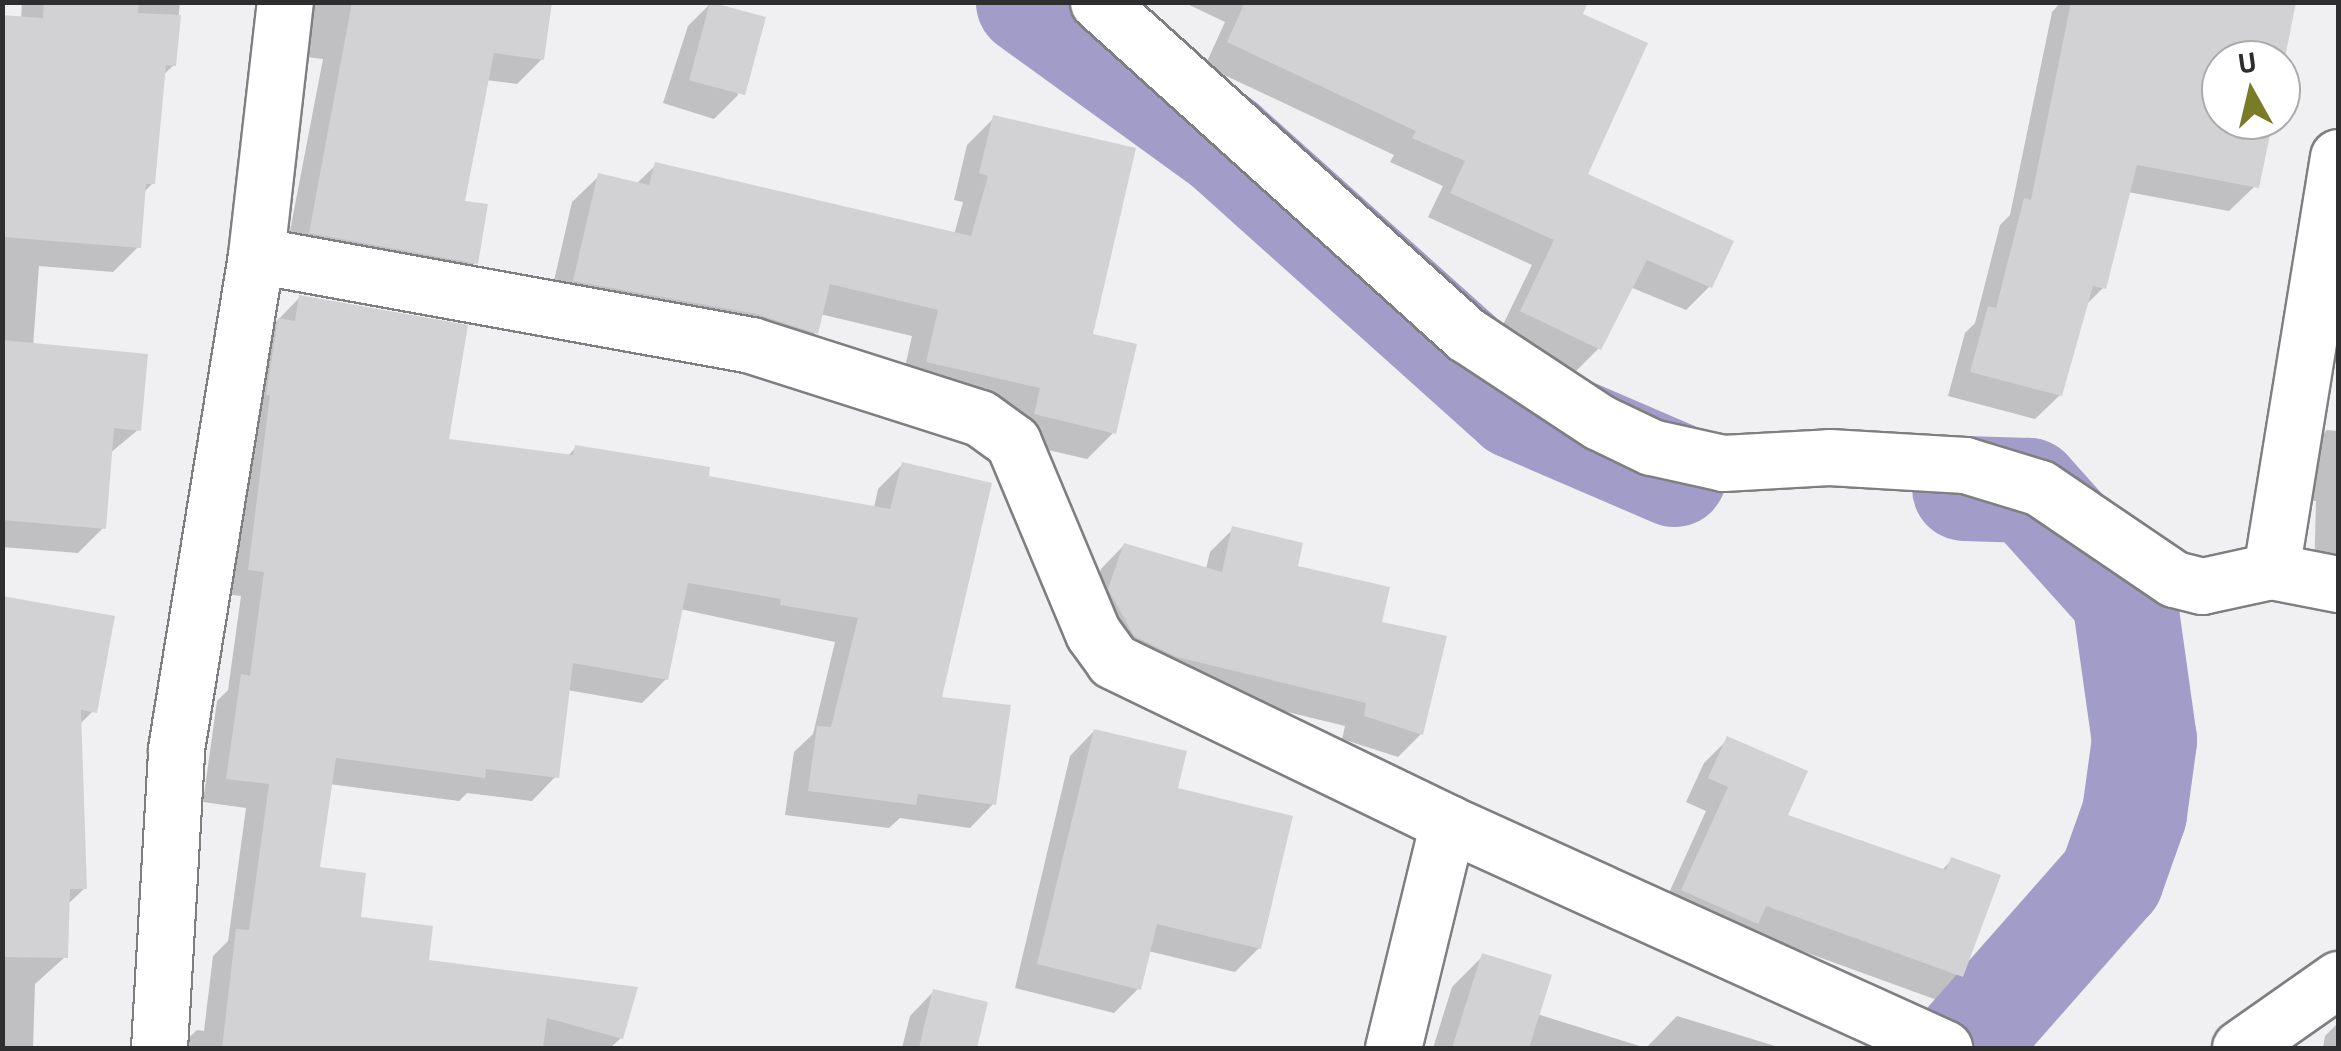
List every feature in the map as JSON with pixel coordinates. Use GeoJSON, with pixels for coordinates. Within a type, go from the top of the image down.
{"type":"FeatureCollection","features":[{"type":"Feature","properties":{"kind":"street"},"geometry":{"type":"LineString","coordinates":[[159,1048],[176,749],[256,255],[286,2]]}},
{"type":"Feature","properties":{"kind":"street"},"geometry":{"type":"LineString","coordinates":[[1098,2],[1467,335],[1599,422],[1651,447],[1723,463],[1829,457],[1965,465],[2040,488],[2174,579],[2202,586],[2271,571],[2338,584]]}},
{"type":"Feature","properties":{"kind":"street"},"geometry":{"type":"LineString","coordinates":[[2271,571],[2338,157]]}},
{"type":"Feature","properties":{"kind":"street"},"geometry":{"type":"LineString","coordinates":[[256,255],[751,345],[980,418],[1014,442],[1093,634],[1113,661],[1448,823],[1929,1041]]}},
{"type":"Feature","properties":{"kind":"street"},"geometry":{"type":"LineString","coordinates":[[1393,1048],[1448,823]]}},
{"type":"Feature","properties":{"kind":"street"},"geometry":{"type":"LineString","coordinates":[[2240,1048],[2338,979]]}},
{"type":"Feature","properties":{"kind":"building"},"geometry":{"type":"Polygon","coordinates":[[[44,2],[139,2],[138,13],[181,15],[176,66],[166,65],[155,184],[146,184],[141,248],[2,237],[2,15],[43,18],[44,2]]]}},
{"type":"Feature","properties":{"kind":"building"},"geometry":{"type":"Polygon","coordinates":[[[352,2],[552,2],[544,60],[494,53],[465,201],[488,204],[478,264],[309,233],[352,2]]]}},
{"type":"Feature","properties":{"kind":"building"},"geometry":{"type":"Polygon","coordinates":[[[710,2],[766,17],[745,95],[689,80],[710,2]]]}},
{"type":"Feature","properties":{"kind":"building"},"geometry":{"type":"Polygon","coordinates":[[[1245,2],[1588,2],[1583,14],[1648,43],[1588,174],[1734,241],[1712,288],[1647,260],[1601,350],[1520,311],[1554,240],[1450,193],[1465,161],[1412,138],[1416,131],[1227,42],[1245,2]]]}},
{"type":"Feature","properties":{"kind":"building"},"geometry":{"type":"Polygon","coordinates":[[[2071,2],[2296,2],[2288,40],[2201,40],[2201,140],[2269,140],[2259,188],[2137,165],[2106,289],[2093,286],[2062,396],[1970,372],[1988,306],[1996,308],[2024,198],[2031,200],[2071,2]]]}},
{"type":"Feature","properties":{"kind":"building"},"geometry":{"type":"Polygon","coordinates":[[[993,115],[1136,148],[1093,334],[1137,344],[1116,434],[1034,414],[1040,388],[926,362],[938,310],[830,284],[818,334],[757,314],[573,281],[598,173],[649,185],[655,162],[971,236],[988,176],[979,173],[993,115]]]}},
{"type":"Feature","properties":{"kind":"building"},"geometry":{"type":"Polygon","coordinates":[[[299,295],[468,325],[449,439],[573,455],[575,445],[710,467],[709,476],[890,509],[902,462],[992,483],[942,697],[1011,705],[996,805],[918,794],[916,805],[808,791],[817,726],[831,727],[858,618],[780,605],[781,599],[688,583],[668,680],[573,663],[559,778],[486,769],[485,778],[336,758],[320,867],[366,873],[361,917],[433,926],[429,960],[638,987],[623,1039],[547,1018],[543,1048],[222,1048],[236,929],[249,930],[269,784],[226,779],[241,674],[250,676],[264,572],[248,570],[270,395],[266,395],[278,318],[295,321],[299,295]]]}},
{"type":"Feature","properties":{"kind":"building"},"geometry":{"type":"Polygon","coordinates":[[[2,340],[148,354],[141,431],[114,428],[106,529],[2,520],[2,340]]]}},
{"type":"Feature","properties":{"kind":"building"},"geometry":{"type":"Polygon","coordinates":[[[1232,526],[1303,543],[1298,566],[1390,587],[1382,622],[1447,636],[1423,735],[1364,716],[1366,703],[1177,657],[1134,636],[1108,589],[1124,543],[1222,572],[1232,526]]]}},
{"type":"Feature","properties":{"kind":"building"},"geometry":{"type":"Polygon","coordinates":[[[2,596],[115,616],[97,713],[81,710],[87,889],[70,889],[68,958],[2,957],[2,596]]]}},
{"type":"Feature","properties":{"kind":"building"},"geometry":{"type":"Polygon","coordinates":[[[1094,729],[1187,751],[1178,788],[1293,816],[1261,949],[1157,924],[1141,990],[1037,964],[1094,729]]]}},
{"type":"Feature","properties":{"kind":"building"},"geometry":{"type":"Polygon","coordinates":[[[1727,736],[1808,771],[1788,815],[1946,870],[1951,857],[2001,875],[1963,977],[1766,906],[1758,924],[1681,890],[1728,787],[1708,778],[1727,736]]]}},
{"type":"Feature","properties":{"kind":"building"},"geometry":{"type":"Polygon","coordinates":[[[1482,953],[1552,975],[1529,1048],[1452,1048],[1482,953]]]}},
{"type":"Feature","properties":{"kind":"building"},"geometry":{"type":"Polygon","coordinates":[[[933,989],[988,1002],[977,1048],[919,1048],[933,989]]]}},
{"type":"Feature","properties":{"kind":"waterway"},"geometry":{"type":"LineString","coordinates":[[1028,2],[1224,144],[1516,406],[1674,474]]}},
{"type":"Feature","properties":{"kind":"waterway"},"geometry":{"type":"LineString","coordinates":[[1961,1048],[2111,878],[2134,813],[2144,740],[2124,597],[2028,490],[1964,488]]}}]}
